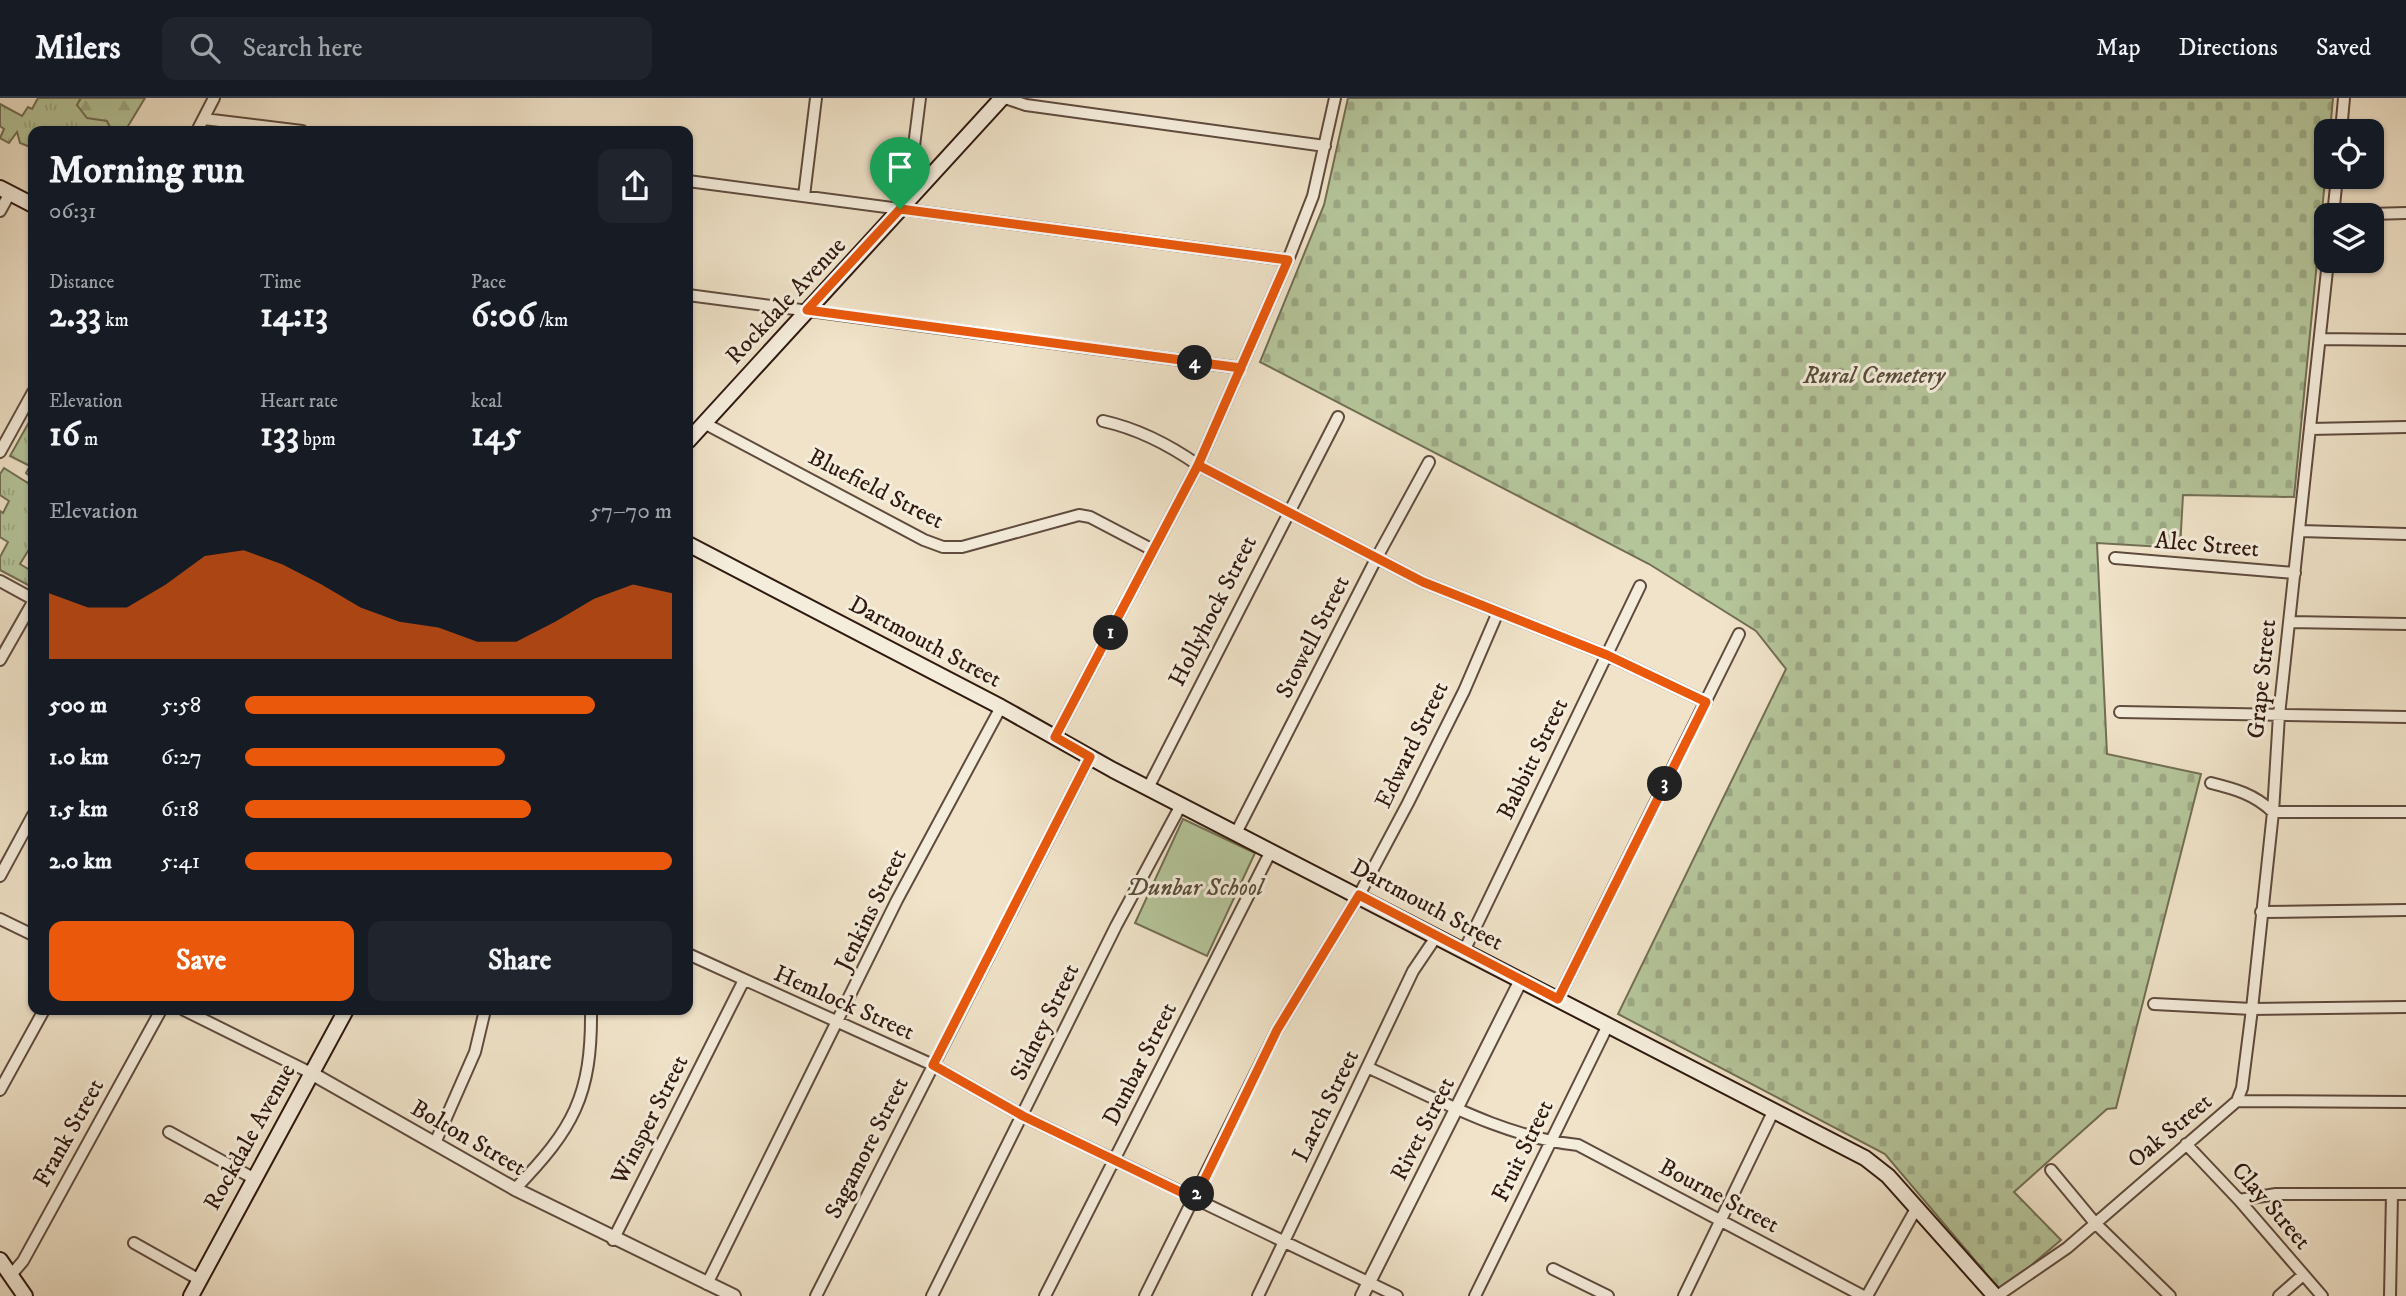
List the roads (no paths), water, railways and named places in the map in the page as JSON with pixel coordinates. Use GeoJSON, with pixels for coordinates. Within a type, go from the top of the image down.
{"type":"FeatureCollection","features":[{"type":"Feature","properties":{"kind":"main road","name":"Rockdale Avenue"},"geometry":{"type":"LineString","coordinates":[[693,435],[1004,98]]}},
{"type":"Feature","properties":{"kind":"main road"},"geometry":{"type":"LineString","coordinates":[[5,190],[28,202]]}},
{"type":"Feature","properties":{"kind":"main road","name":"Dartmouth Street"},"geometry":{"type":"LineString","coordinates":[[693,547],[1001,707],[1148,788],[1865,1158],[1888,1175],[1996,1296]]}},
{"type":"Feature","properties":{"kind":"main road","name":"Rockdale Avenue"},"geometry":{"type":"LineString","coordinates":[[192,1289],[343,1015]]}},
{"type":"Feature","properties":{"kind":"main road"},"geometry":{"type":"LineString","coordinates":[[0,1260],[25,1296]]}},
{"type":"Feature","properties":{"kind":"street"},"geometry":{"type":"LineString","coordinates":[[200,126],[214,98]]}},
{"type":"Feature","properties":{"kind":"street"},"geometry":{"type":"LineString","coordinates":[[804,196],[816,98]]}},
{"type":"Feature","properties":{"kind":"street"},"geometry":{"type":"LineString","coordinates":[[919,98],[913,153],[921,186]]}},
{"type":"Feature","properties":{"kind":"street"},"geometry":{"type":"LineString","coordinates":[[1004,98],[1026,105],[1325,146]]}},
{"type":"Feature","properties":{"kind":"street"},"geometry":{"type":"LineString","coordinates":[[1055,737],[1198,465],[1241,368],[1314,196],[1335,98]]}},
{"type":"Feature","properties":{"kind":"street"},"geometry":{"type":"LineString","coordinates":[[2342,119],[2344,98]]}},
{"type":"Feature","properties":{"kind":"street"},"geometry":{"type":"LineString","coordinates":[[204,119],[261,126]]}},
{"type":"Feature","properties":{"kind":"street"},"geometry":{"type":"LineString","coordinates":[[693,182],[1288,260]]}},
{"type":"Feature","properties":{"kind":"street"},"geometry":{"type":"LineString","coordinates":[[0,211],[5,190]]}},
{"type":"Feature","properties":{"kind":"street"},"geometry":{"type":"LineString","coordinates":[[2384,214],[2406,213]]}},
{"type":"Feature","properties":{"kind":"street","name":"Grape Street"},"geometry":{"type":"LineString","coordinates":[[2237,1101],[2242,1088],[2252,1009],[2273,811],[2279,715],[2327,273]]}},
{"type":"Feature","properties":{"kind":"street"},"geometry":{"type":"LineString","coordinates":[[693,296],[1241,368]]}},
{"type":"Feature","properties":{"kind":"street"},"geometry":{"type":"LineString","coordinates":[[2320,339],[2406,340]]}},
{"type":"Feature","properties":{"kind":"street"},"geometry":{"type":"LineString","coordinates":[[0,452],[28,401]]}},
{"type":"Feature","properties":{"kind":"street","name":"Hollyhock Street"},"geometry":{"type":"LineString","coordinates":[[1148,788],[1338,417]]}},
{"type":"Feature","properties":{"kind":"street"},"geometry":{"type":"LineString","coordinates":[[1103,421],[1131,427],[1172,447],[1198,465],[1376,559],[1498,612],[1607,655],[1706,702]]}},
{"type":"Feature","properties":{"kind":"street","name":"Bluefield Street"},"geometry":{"type":"LineString","coordinates":[[704,423],[924,540],[943,547],[962,547],[1079,515],[1090,517],[1153,550]]}},
{"type":"Feature","properties":{"kind":"street"},"geometry":{"type":"LineString","coordinates":[[2310,429],[2406,427]]}},
{"type":"Feature","properties":{"kind":"street","name":"Stowell Street"},"geometry":{"type":"LineString","coordinates":[[1236,833],[1376,559],[1429,462]]}},
{"type":"Feature","properties":{"kind":"street"},"geometry":{"type":"LineString","coordinates":[[2300,531],[2406,534]]}},
{"type":"Feature","properties":{"kind":"street","name":"Alec Street"},"geometry":{"type":"LineString","coordinates":[[2115,558],[2295,573]]}},
{"type":"Feature","properties":{"kind":"street"},"geometry":{"type":"LineString","coordinates":[[0,581],[28,598]]}},
{"type":"Feature","properties":{"kind":"street","name":"Babbitt Street"},"geometry":{"type":"LineString","coordinates":[[1464,951],[1640,586]]}},
{"type":"Feature","properties":{"kind":"street"},"geometry":{"type":"LineString","coordinates":[[0,660],[28,610]]}},
{"type":"Feature","properties":{"kind":"street","name":"Edward Street"},"geometry":{"type":"LineString","coordinates":[[1145,1296],[1277,1030],[1359,895],[1464,691],[1498,612]]}},
{"type":"Feature","properties":{"kind":"street"},"geometry":{"type":"LineString","coordinates":[[2289,622],[2406,624]]}},
{"type":"Feature","properties":{"kind":"street"},"geometry":{"type":"LineString","coordinates":[[1558,999],[1739,634]]}},
{"type":"Feature","properties":{"kind":"street","name":"Jenkins Street"},"geometry":{"type":"LineString","coordinates":[[707,1284],[909,878],[1001,707]]}},
{"type":"Feature","properties":{"kind":"street"},"geometry":{"type":"LineString","coordinates":[[2120,712],[2406,717]]}},
{"type":"Feature","properties":{"kind":"street","name":"Sagamore Street"},"geometry":{"type":"LineString","coordinates":[[816,1296],[1090,757]]}},
{"type":"Feature","properties":{"kind":"street"},"geometry":{"type":"LineString","coordinates":[[2211,783],[2251,795],[2273,811],[2406,812]]}},
{"type":"Feature","properties":{"kind":"street","name":"Sidney Street"},"geometry":{"type":"LineString","coordinates":[[932,1296],[1116,926],[1181,805]]}},
{"type":"Feature","properties":{"kind":"street"},"geometry":{"type":"LineString","coordinates":[[0,876],[28,825]]}},
{"type":"Feature","properties":{"kind":"street","name":"Dunbar Street"},"geometry":{"type":"LineString","coordinates":[[1045,1296],[1271,851]]}},
{"type":"Feature","properties":{"kind":"street"},"geometry":{"type":"LineString","coordinates":[[2261,912],[2406,910]]}},
{"type":"Feature","properties":{"kind":"street"},"geometry":{"type":"LineString","coordinates":[[0,919],[28,933]]}},
{"type":"Feature","properties":{"kind":"street","name":"Larch Street"},"geometry":{"type":"LineString","coordinates":[[1258,1296],[1370,1068],[1413,971],[1436,937]]}},
{"type":"Feature","properties":{"kind":"street","name":"Hemlock Street"},"geometry":{"type":"LineString","coordinates":[[693,957],[743,982],[933,1065],[1023,1116],[1397,1296]]}},
{"type":"Feature","properties":{"kind":"street","name":"Rivet Street"},"geometry":{"type":"LineString","coordinates":[[1362,1296],[1521,980]]}},
{"type":"Feature","properties":{"kind":"street","name":"Winsper Street"},"geometry":{"type":"LineString","coordinates":[[613,1240],[743,982]]}},
{"type":"Feature","properties":{"kind":"street"},"geometry":{"type":"LineString","coordinates":[[2154,1004],[2252,1009],[2406,1007]]}},
{"type":"Feature","properties":{"kind":"street"},"geometry":{"type":"LineString","coordinates":[[0,1090],[41,1015]]}},
{"type":"Feature","properties":{"kind":"street","name":"Frank Street"},"geometry":{"type":"LineString","coordinates":[[11,1275],[23,1261],[158,1015]]}},
{"type":"Feature","properties":{"kind":"street","name":"Bolton Street"},"geometry":{"type":"LineString","coordinates":[[194,1015],[311,1073],[515,1189],[613,1240],[734,1296]]}},
{"type":"Feature","properties":{"kind":"street"},"geometry":{"type":"LineString","coordinates":[[435,1143],[475,1052],[484,1015]]}},
{"type":"Feature","properties":{"kind":"street"},"geometry":{"type":"LineString","coordinates":[[515,1189],[550,1152],[574,1113],[586,1072],[591,1015]]}},
{"type":"Feature","properties":{"kind":"street","name":"Fruit Street"},"geometry":{"type":"LineString","coordinates":[[1475,1296],[1608,1025]]}},
{"type":"Feature","properties":{"kind":"street","name":"Bourne Street"},"geometry":{"type":"LineString","coordinates":[[1370,1068],[1457,1109],[1552,1143],[1578,1145],[1718,1222],[1865,1296]]}},
{"type":"Feature","properties":{"kind":"street","name":"Oak Street"},"geometry":{"type":"LineString","coordinates":[[1996,1296],[2067,1248],[2237,1101],[2406,1102]]}},
{"type":"Feature","properties":{"kind":"street"},"geometry":{"type":"LineString","coordinates":[[1684,1296],[1773,1112]]}},
{"type":"Feature","properties":{"kind":"street"},"geometry":{"type":"LineString","coordinates":[[169,1132],[253,1178]]}},
{"type":"Feature","properties":{"kind":"street","name":"Clay Street"},"geometry":{"type":"LineString","coordinates":[[2186,1144],[2239,1200],[2322,1296]]}},
{"type":"Feature","properties":{"kind":"street"},"geometry":{"type":"LineString","coordinates":[[2050,1170],[2095,1223],[2170,1296]]}},
{"type":"Feature","properties":{"kind":"street"},"geometry":{"type":"LineString","coordinates":[[2239,1200],[2276,1194],[2406,1195]]}},
{"type":"Feature","properties":{"kind":"street"},"geometry":{"type":"LineString","coordinates":[[2390,1296],[2392,1194]]}},
{"type":"Feature","properties":{"kind":"street"},"geometry":{"type":"LineString","coordinates":[[1865,1296],[1917,1207]]}},
{"type":"Feature","properties":{"kind":"street"},"geometry":{"type":"LineString","coordinates":[[134,1243],[192,1289]]}},
{"type":"Feature","properties":{"kind":"street"},"geometry":{"type":"LineString","coordinates":[[1553,1269],[1608,1296]]}},
{"type":"Feature","properties":{"kind":"street"},"geometry":{"type":"LineString","coordinates":[[2279,1296],[2304,1275]]}},
{"type":"Feature","properties":{"kind":"park label","name":"Rural Cemetery"},"geometry":{"type":"Point","coordinates":[1874,376]}},
{"type":"Feature","properties":{"kind":"park label","name":"Dunbar School"},"geometry":{"type":"Point","coordinates":[1195,888]}}]}
